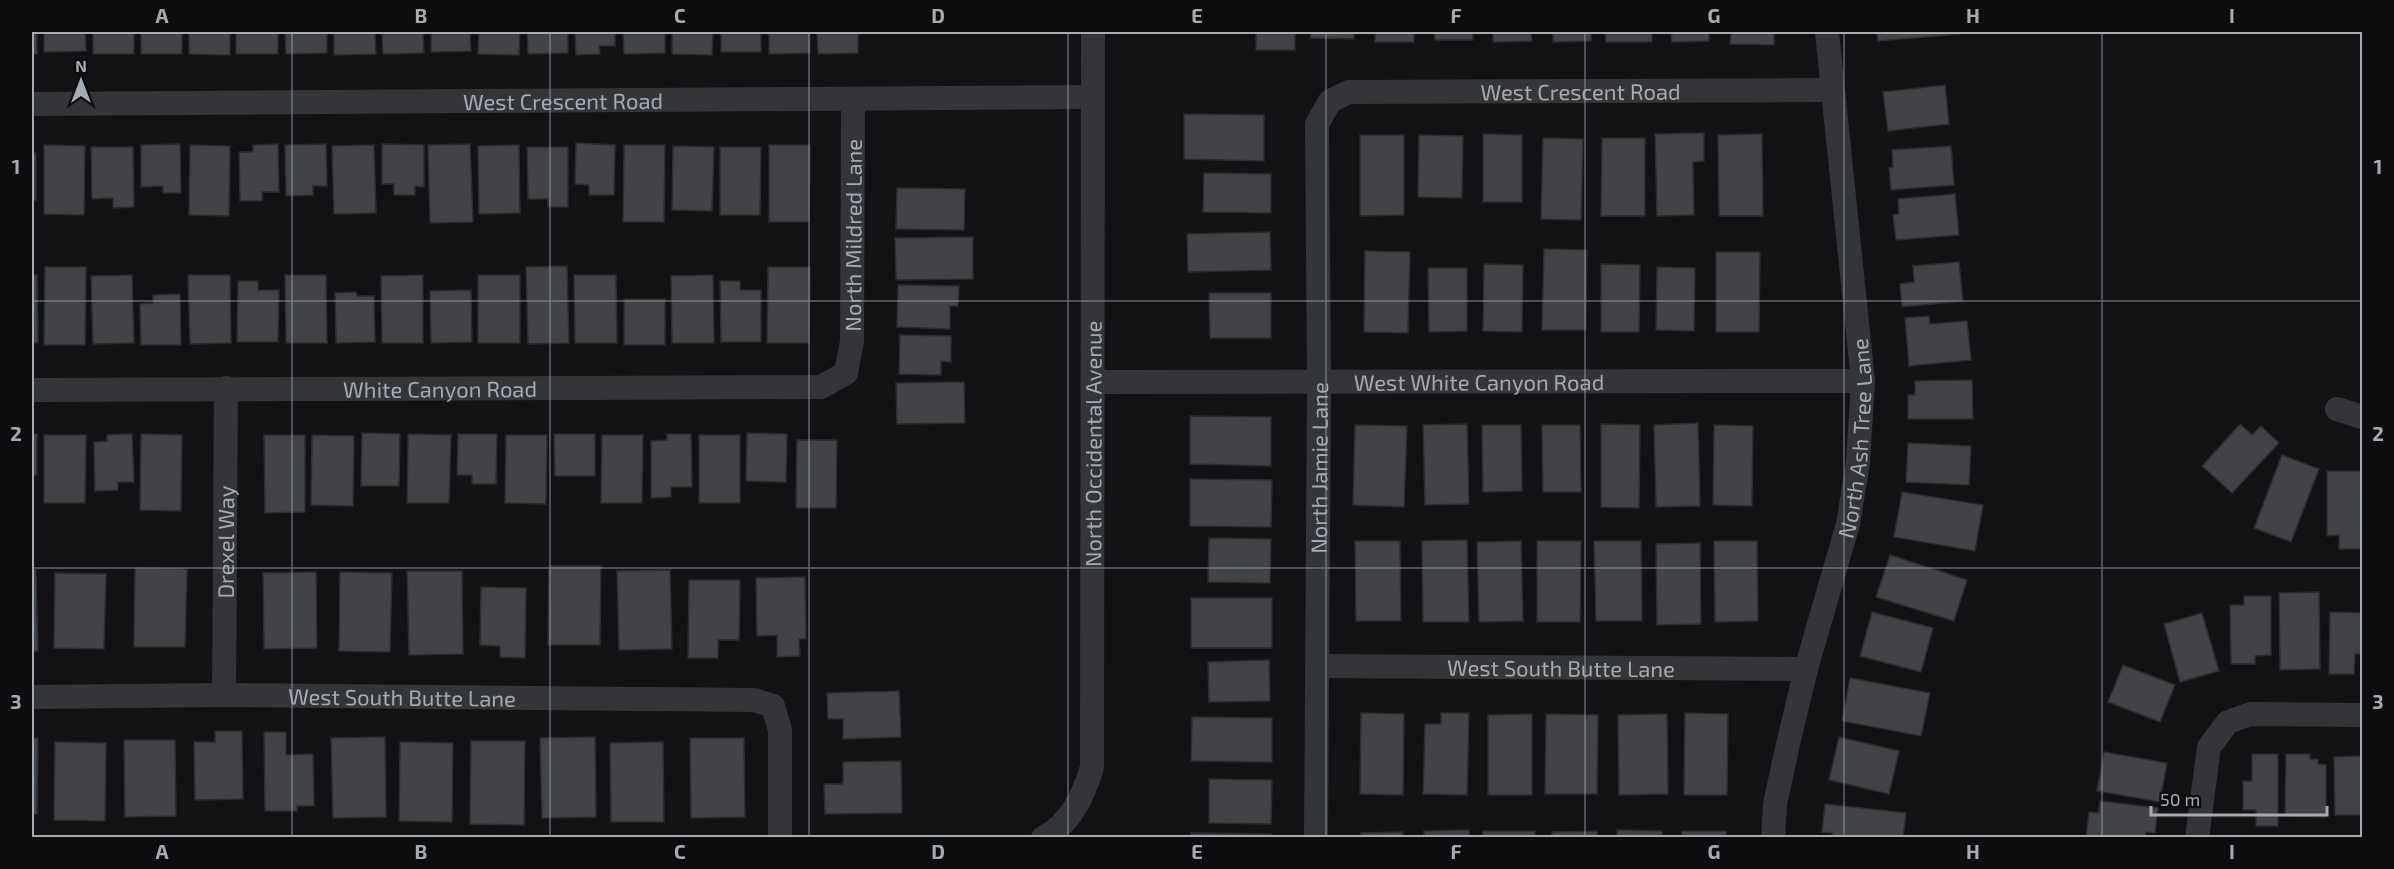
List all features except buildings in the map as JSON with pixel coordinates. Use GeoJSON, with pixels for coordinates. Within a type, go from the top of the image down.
{"type":"FeatureCollection","features":[{"type":"Feature","properties":{"kind":"street","name":"North Occidental Avenue"},"geometry":{"type":"LineString","coordinates":[[1046,836],[1071,814],[1084,795],[1092,767],[1093,32]]}},
{"type":"Feature","properties":{"kind":"street","name":"North Ash Tree Lane"},"geometry":{"type":"LineString","coordinates":[[1773,837],[1775,804],[1806,669],[1848,525],[1858,462],[1863,381],[1827,32]]}},
{"type":"Feature","properties":{"kind":"street","name":"West Crescent Road"},"geometry":{"type":"LineString","coordinates":[[1330,101],[1349,92],[1832,90]]}},
{"type":"Feature","properties":{"kind":"street","name":"West Crescent Road"},"geometry":{"type":"LineString","coordinates":[[32,104],[1093,97]]}},
{"type":"Feature","properties":{"kind":"street","name":"North Mildred Lane"},"geometry":{"type":"LineString","coordinates":[[846,373],[852,341],[853,99]]}},
{"type":"Feature","properties":{"kind":"street","name":"North Jamie Lane"},"geometry":{"type":"LineString","coordinates":[[1316,837],[1319,381],[1317,124],[1330,101]]}},
{"type":"Feature","properties":{"kind":"street","name":"White Canyon Road"},"geometry":{"type":"LineString","coordinates":[[32,390],[821,387],[846,373]]}},
{"type":"Feature","properties":{"kind":"street","name":"West White Canyon Road"},"geometry":{"type":"LineString","coordinates":[[1093,382],[1863,381]]}},
{"type":"Feature","properties":{"kind":"street","name":"Drexel Way"},"geometry":{"type":"LineString","coordinates":[[224,695],[226,388]]}},
{"type":"Feature","properties":{"kind":"street"},"geometry":{"type":"LineString","coordinates":[[2337,409],[2362,417]]}},
{"type":"Feature","properties":{"kind":"street","name":"West South Butte Lane"},"geometry":{"type":"LineString","coordinates":[[1317,666],[1806,669]]}},
{"type":"Feature","properties":{"kind":"street","name":"West South Butte Lane"},"geometry":{"type":"LineString","coordinates":[[32,697],[224,695],[754,700],[773,706],[780,730],[780,837]]}},
{"type":"Feature","properties":{"kind":"street"},"geometry":{"type":"LineString","coordinates":[[2197,837],[2209,747],[2228,722],[2251,714],[2362,715]]}}]}
